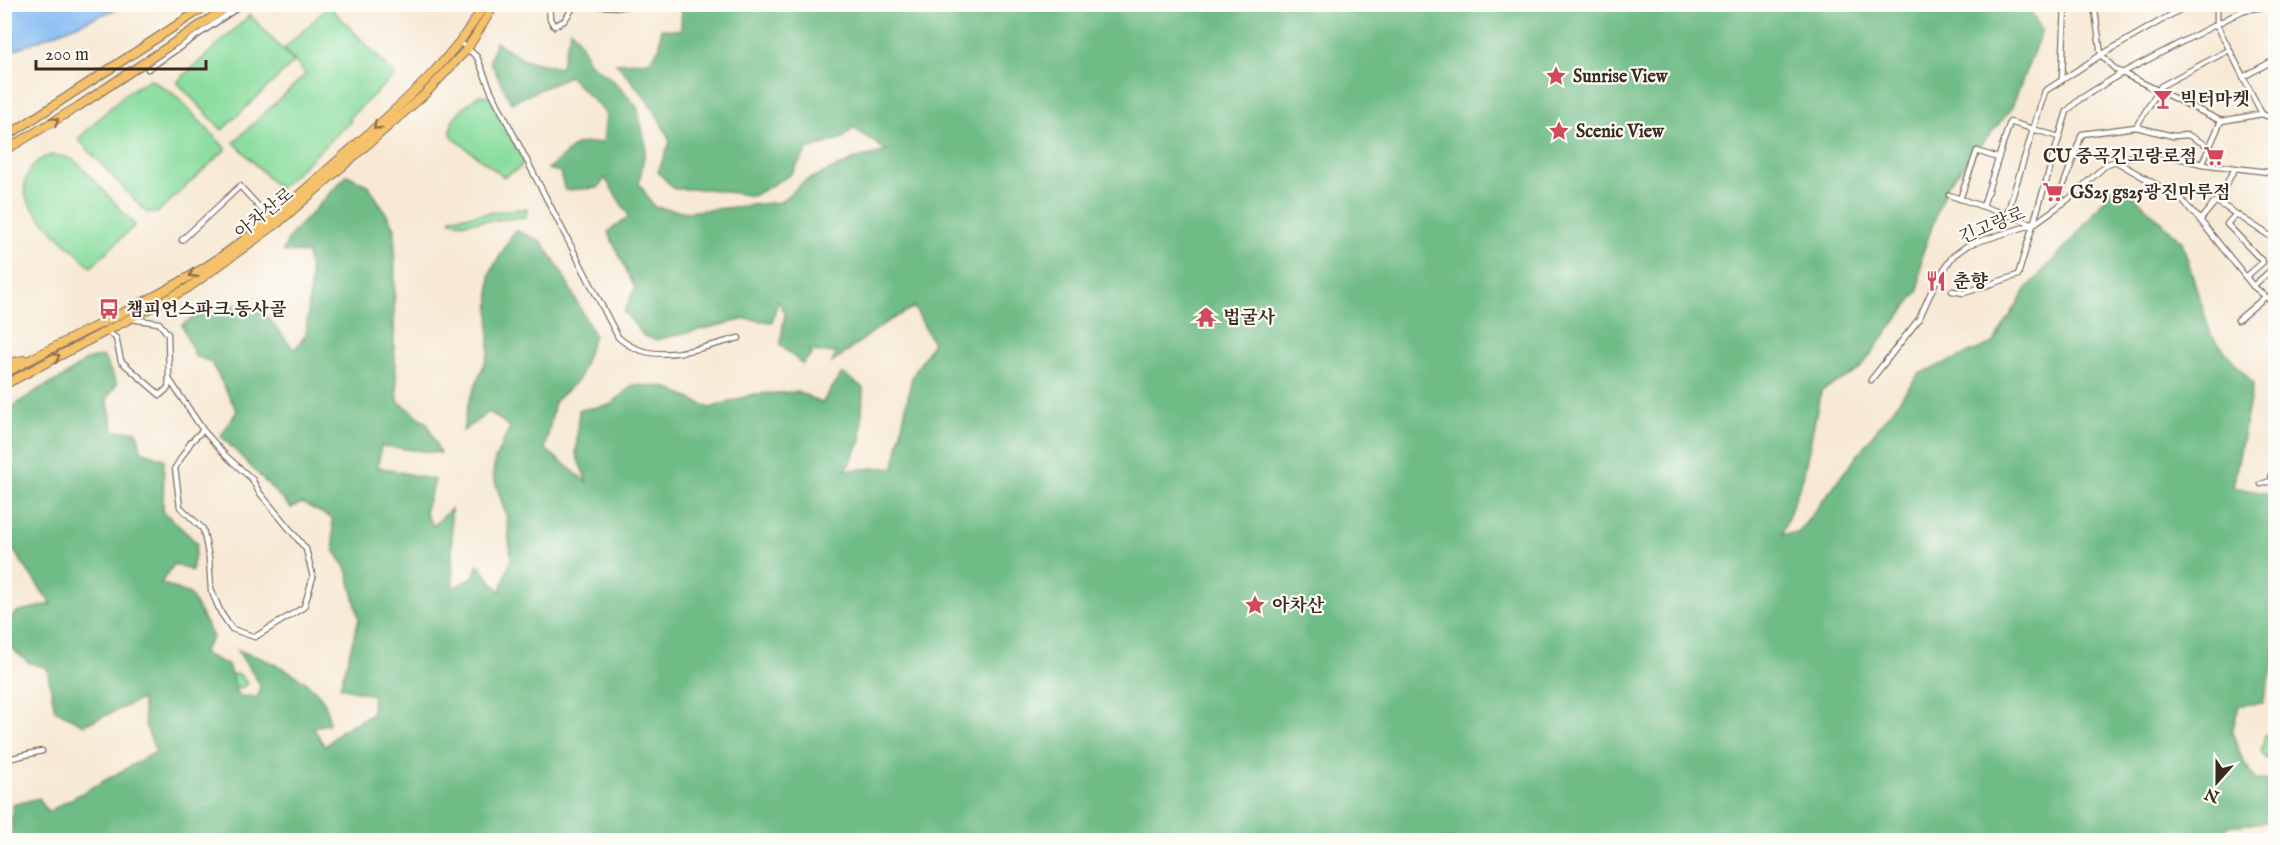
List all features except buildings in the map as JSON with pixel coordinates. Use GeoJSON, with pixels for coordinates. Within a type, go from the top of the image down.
{"type":"FeatureCollection","features":[{"type":"Feature","properties":{"kind":"highway"},"geometry":{"type":"LineString","coordinates":[[4,138],[209,4]]}},
{"type":"Feature","properties":{"kind":"highway"},"geometry":{"type":"LineString","coordinates":[[4,151],[145,66],[232,4]]}},
{"type":"Feature","properties":{"kind":"main road","name":"아차산로"},"geometry":{"type":"LineString","coordinates":[[473,34],[485,4]]}},
{"type":"Feature","properties":{"kind":"main road","name":"아차산로"},"geometry":{"type":"LineString","coordinates":[[4,385],[188,288],[278,223],[438,81],[495,4]]}},
{"type":"Feature","properties":{"kind":"main road","name":"아차산로"},"geometry":{"type":"LineString","coordinates":[[4,374],[177,283],[217,259],[271,220],[464,46]]}},
{"type":"Feature","properties":{"kind":"main road"},"geometry":{"type":"LineString","coordinates":[[432,74],[438,81]]}},
{"type":"Feature","properties":{"kind":"main road"},"geometry":{"type":"LineString","coordinates":[[4,364],[35,358]]}},
{"type":"Feature","properties":{"kind":"street"},"geometry":{"type":"LineString","coordinates":[[145,66],[243,4]]}},
{"type":"Feature","properties":{"kind":"street"},"geometry":{"type":"LineString","coordinates":[[549,4],[550,19],[554,26],[564,21],[575,5],[621,7],[637,4]]}},
{"type":"Feature","properties":{"kind":"street"},"geometry":{"type":"LineString","coordinates":[[2062,80],[2065,4]]}},
{"type":"Feature","properties":{"kind":"street"},"geometry":{"type":"LineString","coordinates":[[2094,4],[2101,55],[2122,73],[2221,121],[2262,114],[2276,120]]}},
{"type":"Feature","properties":{"kind":"street"},"geometry":{"type":"LineString","coordinates":[[2007,214],[2045,91],[2101,55],[2190,4]]}},
{"type":"Feature","properties":{"kind":"street"},"geometry":{"type":"LineString","coordinates":[[2217,4],[2217,25],[2262,114]]}},
{"type":"Feature","properties":{"kind":"street"},"geometry":{"type":"LineString","coordinates":[[1952,291],[1964,293],[2018,275],[2067,111],[2080,99],[2122,73],[2244,10],[2272,5]]}},
{"type":"Feature","properties":{"kind":"street"},"geometry":{"type":"LineString","coordinates":[[464,46],[477,57],[491,92],[618,337],[644,351],[670,354],[739,338]]}},
{"type":"Feature","properties":{"kind":"street"},"geometry":{"type":"LineString","coordinates":[[2136,127],[2161,86],[2229,50]]}},
{"type":"Feature","properties":{"kind":"street"},"geometry":{"type":"LineString","coordinates":[[2243,76],[2276,59]]}},
{"type":"Feature","properties":{"kind":"street"},"geometry":{"type":"LineString","coordinates":[[2202,164],[2221,121]]}},
{"type":"Feature","properties":{"kind":"street"},"geometry":{"type":"LineString","coordinates":[[1983,206],[2010,122],[2060,137]]}},
{"type":"Feature","properties":{"kind":"street"},"geometry":{"type":"LineString","coordinates":[[2064,203],[2060,195],[2082,134],[2136,127],[2173,136],[2188,135],[2208,146]]}},
{"type":"Feature","properties":{"kind":"street"},"geometry":{"type":"LineString","coordinates":[[1960,199],[1977,151],[1998,158]]}},
{"type":"Feature","properties":{"kind":"street","name":"긴고랑로"},"geometry":{"type":"LineString","coordinates":[[1871,380],[1919,320],[1936,281],[1953,256],[1968,245],[2034,224],[2064,203],[2107,164],[2141,153],[2158,153],[2202,164],[2276,173]]}},
{"type":"Feature","properties":{"kind":"street"},"geometry":{"type":"LineString","coordinates":[[2115,161],[2180,198],[2253,286],[2274,302]]}},
{"type":"Feature","properties":{"kind":"street"},"geometry":{"type":"LineString","coordinates":[[2200,220],[2216,201],[2235,169]]}},
{"type":"Feature","properties":{"kind":"street"},"geometry":{"type":"LineString","coordinates":[[183,240],[240,186],[271,220]]}},
{"type":"Feature","properties":{"kind":"street"},"geometry":{"type":"LineString","coordinates":[[1949,195],[2034,224]]}},
{"type":"Feature","properties":{"kind":"street"},"geometry":{"type":"LineString","coordinates":[[2216,201],[2276,240]]}},
{"type":"Feature","properties":{"kind":"street"},"geometry":{"type":"LineString","coordinates":[[2235,214],[2227,224],[2263,262],[2246,277]]}},
{"type":"Feature","properties":{"kind":"street"},"geometry":{"type":"LineString","coordinates":[[2253,286],[2276,266]]}},
{"type":"Feature","properties":{"kind":"street"},"geometry":{"type":"LineString","coordinates":[[2238,320],[2265,297]]}},
{"type":"Feature","properties":{"kind":"street"},"geometry":{"type":"LineString","coordinates":[[105,330],[116,338],[121,361],[160,395],[168,388],[168,334],[159,323],[129,318]]}},
{"type":"Feature","properties":{"kind":"street"},"geometry":{"type":"LineString","coordinates":[[169,380],[202,430],[252,479],[259,492],[306,549],[313,577],[304,607],[255,637],[232,629],[221,613],[211,590],[209,558],[202,529],[180,507],[175,468],[191,442],[202,430]]}},
{"type":"Feature","properties":{"kind":"street"},"geometry":{"type":"LineString","coordinates":[[2261,484],[2271,481],[2276,434]]}},
{"type":"Feature","properties":{"kind":"street"},"geometry":{"type":"LineString","coordinates":[[4,760],[42,751]]}},
{"type":"Feature","properties":{"kind":"green space"},"geometry":{"type":"Polygon","coordinates":[[[682,5],[709,9],[709,5],[2026,5],[2042,30],[2011,109],[1946,187],[1922,255],[1919,290],[1858,371],[1821,391],[1803,477],[1782,534],[1798,533],[1919,374],[1993,343],[2028,287],[2074,238],[2119,181],[2182,242],[2211,335],[2253,384],[2233,487],[2275,495],[2275,658],[2263,703],[2239,705],[2232,732],[2243,761],[2256,780],[2275,781],[2275,821],[2228,826],[2222,840],[12,840],[12,805],[39,798],[48,812],[156,752],[145,724],[142,699],[84,725],[55,710],[47,668],[28,662],[5,643],[5,623],[17,612],[51,604],[5,538],[5,412],[39,389],[62,378],[86,360],[103,356],[117,384],[107,399],[114,431],[137,431],[141,451],[164,459],[163,511],[197,543],[192,571],[174,564],[161,583],[190,594],[213,637],[202,653],[228,665],[238,696],[258,697],[260,684],[237,650],[273,663],[307,683],[326,707],[329,724],[313,727],[325,747],[340,731],[372,714],[373,695],[340,687],[359,619],[347,569],[334,550],[332,518],[302,503],[291,508],[221,436],[237,411],[211,362],[195,356],[182,325],[209,306],[242,305],[267,316],[294,350],[306,335],[311,277],[307,253],[283,251],[291,235],[347,175],[369,186],[395,228],[394,346],[398,401],[427,423],[440,453],[381,446],[378,467],[435,480],[425,512],[433,526],[451,509],[453,588],[473,577],[478,564],[500,592],[511,559],[507,518],[493,475],[495,459],[510,427],[489,412],[463,431],[468,404],[489,352],[490,273],[515,230],[542,242],[562,273],[594,335],[579,379],[555,401],[545,449],[587,482],[576,454],[579,410],[610,405],[633,385],[665,387],[710,408],[754,394],[799,392],[822,403],[842,373],[863,388],[861,441],[846,470],[894,467],[912,377],[933,343],[914,307],[885,323],[832,363],[836,353],[810,351],[812,354],[802,364],[780,345],[785,313],[778,301],[772,322],[746,319],[656,340],[644,336],[624,312],[635,288],[608,232],[629,216],[605,178],[598,188],[565,190],[560,172],[548,169],[577,144],[603,142],[606,113],[569,76],[511,103],[490,61],[496,42],[524,60],[560,68],[571,29],[583,47],[589,63],[613,80],[637,107],[646,146],[639,183],[654,207],[688,212],[780,202],[805,181],[858,158],[887,151],[853,128],[843,138],[808,149],[790,175],[753,196],[708,189],[674,189],[658,172],[670,142],[665,130],[647,100],[616,63],[649,62],[660,47],[661,29],[681,30],[682,5]]]}},
{"type":"Feature","properties":{"kind":"green space"},"geometry":{"type":"Polygon","coordinates":[[[329,6],[395,75],[349,118],[351,121],[279,189],[234,142],[306,74],[284,49],[329,6]]]}},
{"type":"Feature","properties":{"kind":"green space"},"geometry":{"type":"Polygon","coordinates":[[[250,15],[294,62],[222,130],[177,82],[250,15]]]}},
{"type":"Feature","properties":{"kind":"green space"},"geometry":{"type":"Polygon","coordinates":[[[150,79],[175,95],[226,149],[157,213],[146,212],[78,139],[126,93],[150,79]]]}},
{"type":"Feature","properties":{"kind":"green space"},"geometry":{"type":"Polygon","coordinates":[[[479,95],[489,96],[523,160],[521,167],[504,177],[452,137],[454,118],[479,95]]]}},
{"type":"Feature","properties":{"kind":"green space"},"geometry":{"type":"Polygon","coordinates":[[[55,155],[72,159],[80,165],[135,225],[91,267],[47,225],[26,196],[25,182],[31,168],[43,158],[55,155]]]}},
{"type":"Feature","properties":{"kind":"green space"},"geometry":{"type":"Polygon","coordinates":[[[527,208],[526,217],[464,223],[451,221],[451,218],[527,208]]]}},
{"type":"Feature","properties":{"kind":"green space"},"geometry":{"type":"Polygon","coordinates":[[[233,674],[240,675],[247,683],[241,689],[231,685],[229,679],[233,674]]]}},
{"type":"Feature","properties":{"kind":"green space"},"geometry":{"type":"Polygon","coordinates":[[[2274,716],[2276,716],[2275,764],[2261,751],[2265,736],[2269,736],[2274,716]]]}},
{"type":"Feature","properties":{"kind":"water"},"geometry":{"type":"Polygon","coordinates":[[[5,4],[126,4],[126,5],[5,54],[5,4]]]}},
{"type":"Feature","properties":{"kind":"place","name":"Sunrise View"},"geometry":{"type":"Point","coordinates":[1556,76]}},
{"type":"Feature","properties":{"kind":"place","name":"빅터마켓"},"geometry":{"type":"Point","coordinates":[2163,99]}},
{"type":"Feature","properties":{"kind":"place","name":"Scenic View"},"geometry":{"type":"Point","coordinates":[1559,131]}},
{"type":"Feature","properties":{"kind":"place","name":"CU 중곡긴고랑로점"},"geometry":{"type":"Point","coordinates":[2214,156]}},
{"type":"Feature","properties":{"kind":"place","name":"GS25 gs25광진마루점"},"geometry":{"type":"Point","coordinates":[2053,192]}},
{"type":"Feature","properties":{"kind":"place","name":"춘향"},"geometry":{"type":"Point","coordinates":[1936,281]}},
{"type":"Feature","properties":{"kind":"place","name":"챔피언스파크.동사골"},"geometry":{"type":"Point","coordinates":[109,309]}},
{"type":"Feature","properties":{"kind":"place","name":"법굴사"},"geometry":{"type":"Point","coordinates":[1206,317]}},
{"type":"Feature","properties":{"kind":"place","name":"아차산"},"geometry":{"type":"Point","coordinates":[1255,605]}}]}
